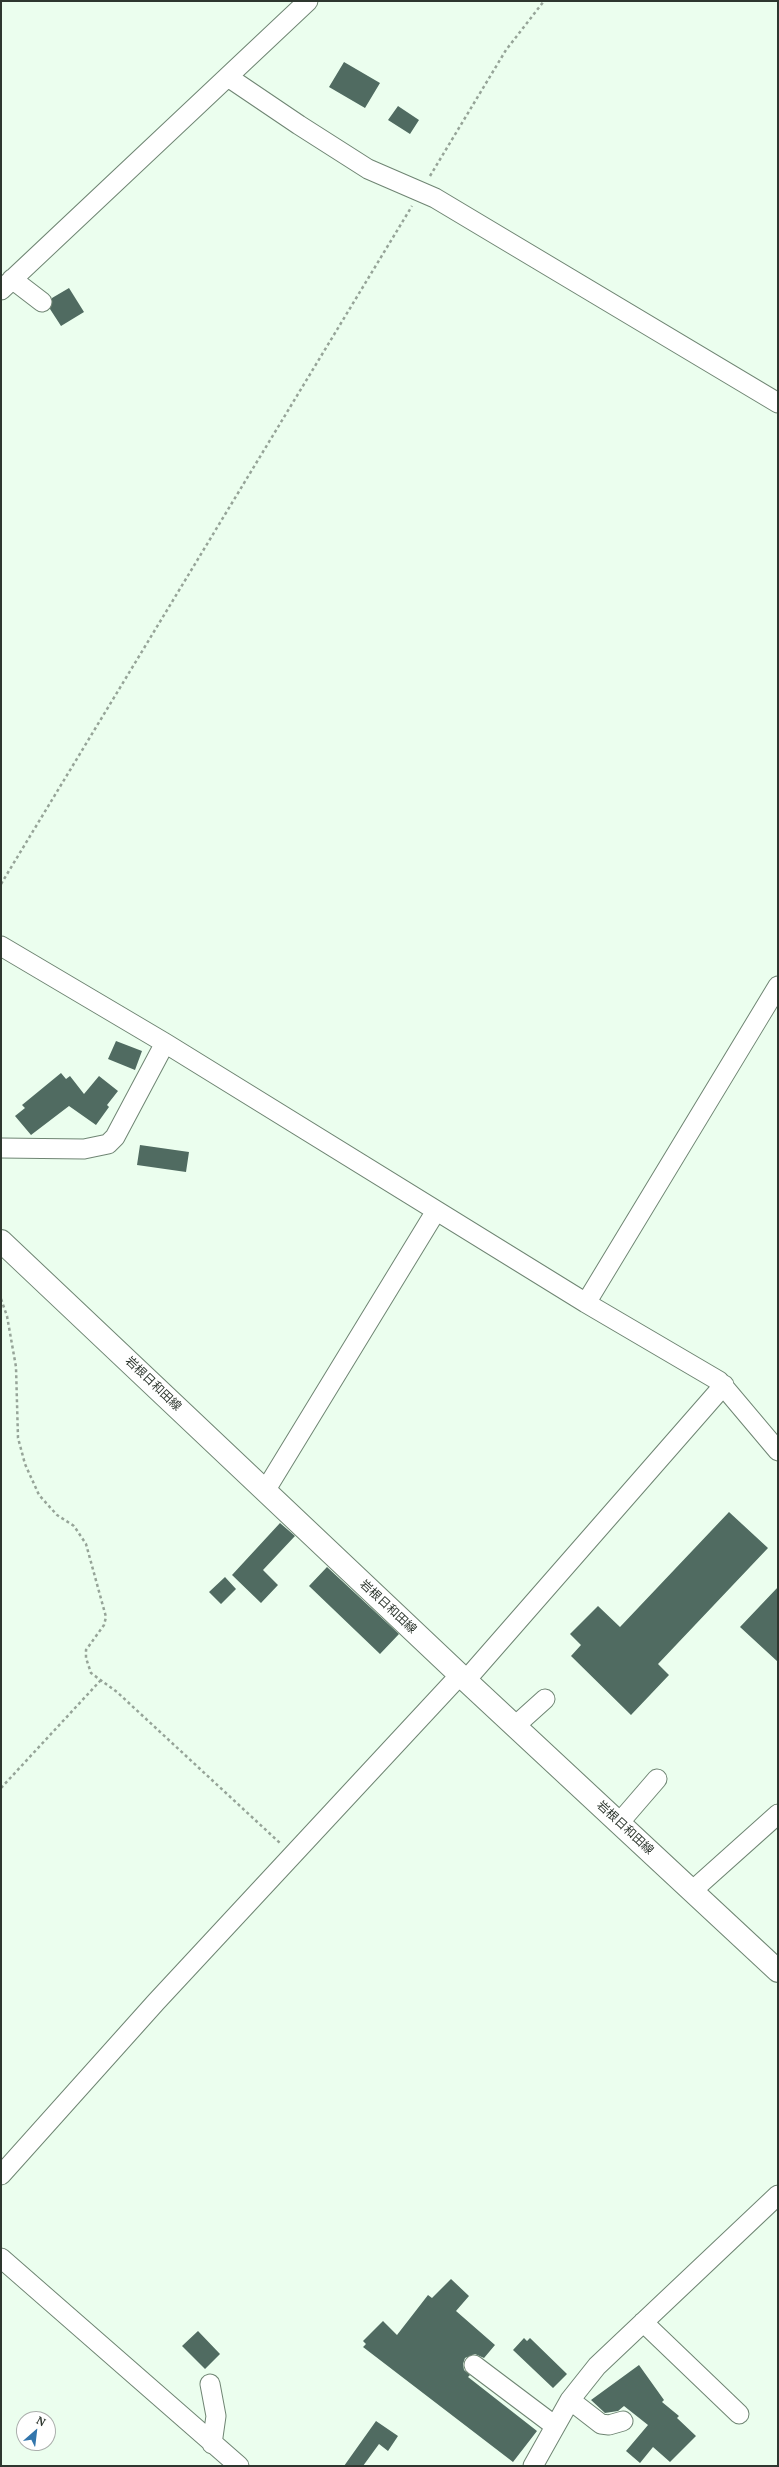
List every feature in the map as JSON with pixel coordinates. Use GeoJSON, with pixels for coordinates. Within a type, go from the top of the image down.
{"type":"FeatureCollection","features":[{"type":"Feature","properties":{"kind":"main road","name":"岩根日和田線"},"geometry":{"type":"LineString","coordinates":[[1,1241],[463,1678],[778,1971]]}},
{"type":"Feature","properties":{"kind":"street"},"geometry":{"type":"LineString","coordinates":[[42,302],[6,284],[308,1]]}},
{"type":"Feature","properties":{"kind":"street"},"geometry":{"type":"LineString","coordinates":[[228,76],[299,125],[368,169],[435,198],[778,403]]}},
{"type":"Feature","properties":{"kind":"street"},"geometry":{"type":"LineString","coordinates":[[1,946],[165,1042],[436,1211],[724,1385],[778,1451]]}},
{"type":"Feature","properties":{"kind":"street"},"geometry":{"type":"LineString","coordinates":[[586,1303],[778,986]]}},
{"type":"Feature","properties":{"kind":"street"},"geometry":{"type":"LineString","coordinates":[[1,1148],[84,1149],[100,1148],[108,1144],[115,1137],[165,1042]]}},
{"type":"Feature","properties":{"kind":"street"},"geometry":{"type":"LineString","coordinates":[[265,1491],[436,1211]]}},
{"type":"Feature","properties":{"kind":"street"},"geometry":{"type":"LineString","coordinates":[[1,2175],[156,2002],[293,1855],[463,1678],[724,1385]]}},
{"type":"Feature","properties":{"kind":"street"},"geometry":{"type":"LineString","coordinates":[[515,1726],[545,1699]]}},
{"type":"Feature","properties":{"kind":"street"},"geometry":{"type":"LineString","coordinates":[[619,1823],[656,1780]]}},
{"type":"Feature","properties":{"kind":"street"},"geometry":{"type":"LineString","coordinates":[[692,1891],[778,1814]]}},
{"type":"Feature","properties":{"kind":"street"},"geometry":{"type":"LineString","coordinates":[[533,2466],[570,2400],[597,2366],[778,2196]]}},
{"type":"Feature","properties":{"kind":"street"},"geometry":{"type":"LineString","coordinates":[[1,2258],[212,2444],[239,2466]]}},
{"type":"Feature","properties":{"kind":"street"},"geometry":{"type":"LineString","coordinates":[[643,2322],[739,2414]]}},
{"type":"Feature","properties":{"kind":"street"},"geometry":{"type":"LineString","coordinates":[[474,2365],[555,2426]]}},
{"type":"Feature","properties":{"kind":"street"},"geometry":{"type":"LineString","coordinates":[[210,2384],[216,2416],[212,2444]]}},
{"type":"Feature","properties":{"kind":"street"},"geometry":{"type":"LineString","coordinates":[[570,2400],[601,2424],[609,2425],[623,2421]]}},
{"type":"Feature","properties":{"kind":"path"},"geometry":{"type":"LineString","coordinates":[[1,884],[506,50],[544,1]]}},
{"type":"Feature","properties":{"kind":"path"},"geometry":{"type":"LineString","coordinates":[[1,1299],[7,1316],[16,1367],[18,1438],[25,1464],[39,1495],[57,1515],[74,1526],[86,1544],[106,1617],[104,1625],[86,1650],[86,1658],[91,1673],[100,1681],[118,1692],[293,1855]]}},
{"type":"Feature","properties":{"kind":"path"},"geometry":{"type":"LineString","coordinates":[[1,1788],[100,1681]]}},
{"type":"Feature","properties":{"kind":"building"},"geometry":{"type":"Polygon","coordinates":[[[344,62],[380,83],[365,108],[329,87],[344,62]]]}},
{"type":"Feature","properties":{"kind":"building"},"geometry":{"type":"Polygon","coordinates":[[[398,106],[419,120],[410,134],[388,120],[398,106]]]}},
{"type":"Feature","properties":{"kind":"building"},"geometry":{"type":"Polygon","coordinates":[[[69,288],[84,312],[61,326],[50,309],[52,298],[69,288]]]}},
{"type":"Feature","properties":{"kind":"building"},"geometry":{"type":"Polygon","coordinates":[[[116,1041],[142,1051],[135,1070],[108,1059],[116,1041]]]}},
{"type":"Feature","properties":{"kind":"building"},"geometry":{"type":"Polygon","coordinates":[[[61,1073],[66,1079],[70,1076],[84,1094],[99,1076],[118,1091],[107,1105],[109,1107],[96,1125],[69,1106],[31,1135],[15,1116],[25,1108],[22,1105],[61,1073]]]}},
{"type":"Feature","properties":{"kind":"building"},"geometry":{"type":"Polygon","coordinates":[[[140,1145],[189,1152],[186,1172],[137,1165],[140,1145]]]}},
{"type":"Feature","properties":{"kind":"building"},"geometry":{"type":"Polygon","coordinates":[[[729,1512],[768,1548],[658,1664],[669,1675],[631,1715],[571,1656],[581,1645],[570,1634],[598,1606],[620,1627],[729,1512]]]}},
{"type":"Feature","properties":{"kind":"building"},"geometry":{"type":"Polygon","coordinates":[[[280,1523],[295,1536],[263,1570],[278,1585],[261,1603],[232,1575],[280,1523]]]}},
{"type":"Feature","properties":{"kind":"building"},"geometry":{"type":"Polygon","coordinates":[[[327,1567],[399,1634],[380,1654],[309,1586],[327,1567]]]}},
{"type":"Feature","properties":{"kind":"building"},"geometry":{"type":"Polygon","coordinates":[[[225,1577],[236,1589],[221,1604],[209,1592],[225,1577]]]}},
{"type":"Feature","properties":{"kind":"building"},"geometry":{"type":"Polygon","coordinates":[[[778,1587],[778,1662],[740,1627],[778,1587]]]}},
{"type":"Feature","properties":{"kind":"building"},"geometry":{"type":"Polygon","coordinates":[[[451,2279],[469,2296],[456,2311],[495,2345],[484,2358],[475,2354],[465,2358],[463,2364],[464,2370],[470,2375],[468,2377],[537,2431],[513,2462],[363,2347],[366,2344],[363,2341],[383,2321],[397,2335],[428,2295],[432,2298],[451,2279]]]}},
{"type":"Feature","properties":{"kind":"building"},"geometry":{"type":"Polygon","coordinates":[[[198,2331],[220,2354],[205,2369],[182,2346],[198,2331]]]}},
{"type":"Feature","properties":{"kind":"building"},"geometry":{"type":"Polygon","coordinates":[[[524,2338],[527,2341],[530,2338],[567,2374],[553,2388],[513,2350],[524,2338]]]}},
{"type":"Feature","properties":{"kind":"building"},"geometry":{"type":"Polygon","coordinates":[[[639,2365],[664,2400],[662,2402],[679,2416],[677,2418],[696,2436],[670,2462],[653,2447],[640,2463],[626,2451],[648,2425],[624,2406],[618,2411],[605,2413],[591,2400],[639,2365]]]}},
{"type":"Feature","properties":{"kind":"building"},"geometry":{"type":"Polygon","coordinates":[[[376,2421],[398,2436],[388,2451],[379,2444],[363,2466],[344,2466],[376,2421]]]}}]}
